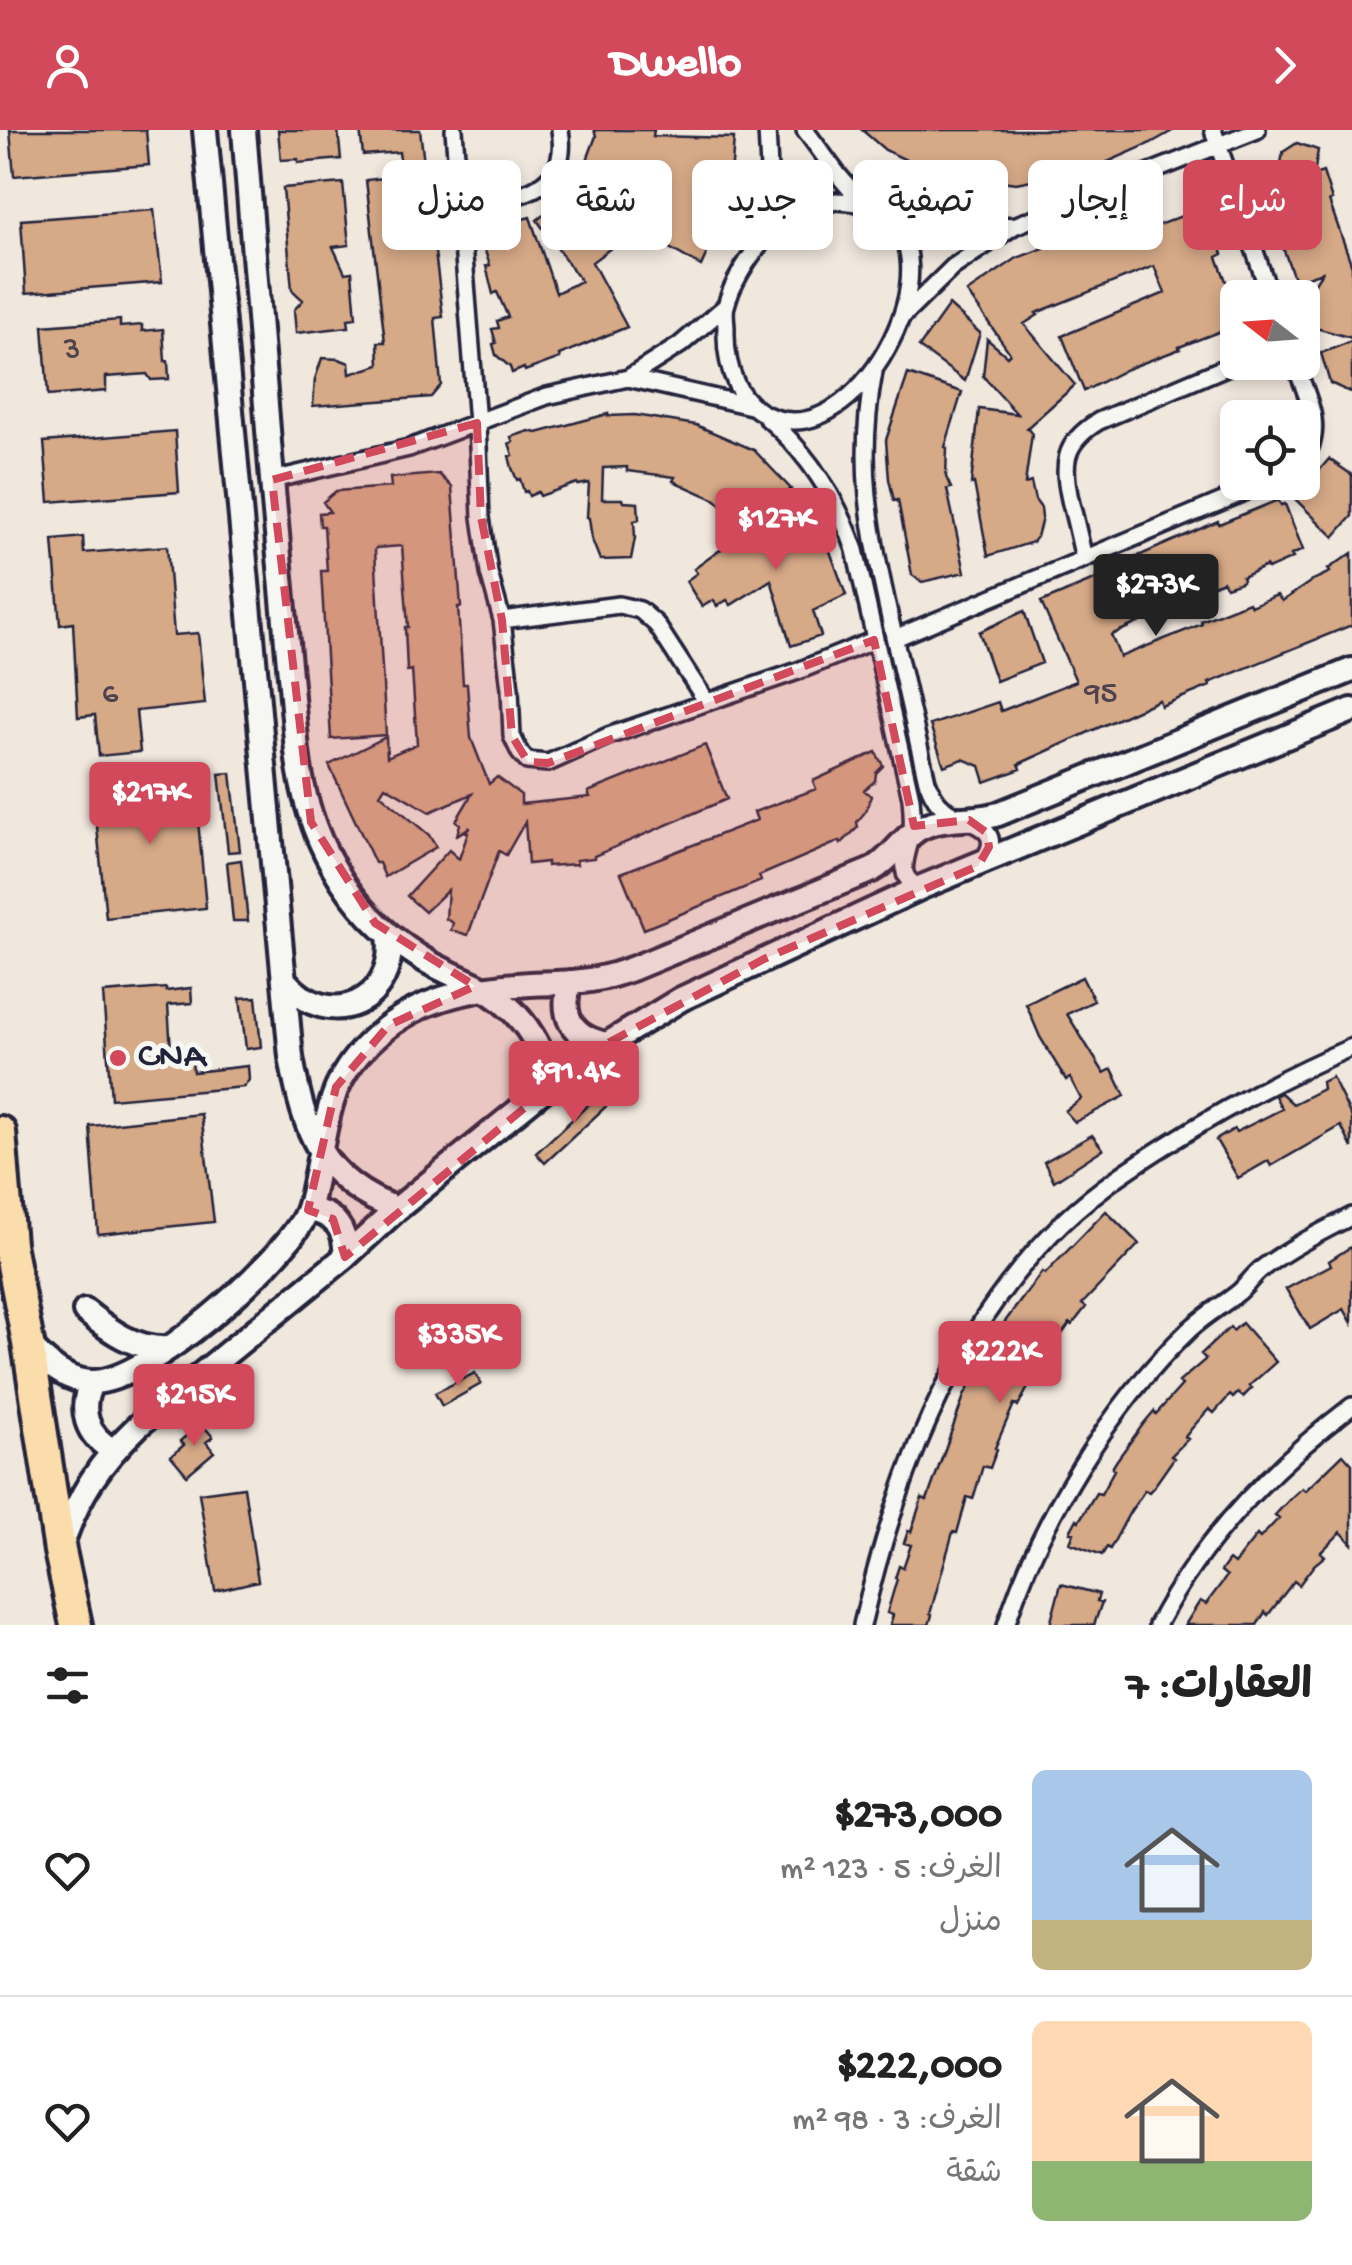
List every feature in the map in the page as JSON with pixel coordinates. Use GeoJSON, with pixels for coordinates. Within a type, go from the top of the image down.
{"type":"FeatureCollection","features":[{"type":"Feature","properties":{"kind":"highway"},"geometry":{"type":"LineString","coordinates":[[0,1132],[9,1244],[76,1625]]}},
{"type":"Feature","properties":{"kind":"street"},"geometry":{"type":"LineString","coordinates":[[204,130],[291,1057],[306,1119],[320,1154],[346,1182],[397,1208]]}},
{"type":"Feature","properties":{"kind":"street"},"geometry":{"type":"LineString","coordinates":[[244,130],[300,781],[311,822],[329,861],[365,910],[390,935],[432,964],[507,1005],[538,1044],[552,1083]]}},
{"type":"Feature","properties":{"kind":"street"},"geometry":{"type":"LineString","coordinates":[[454,130],[457,160]]}},
{"type":"Feature","properties":{"kind":"street"},"geometry":{"type":"LineString","coordinates":[[521,195],[540,186],[556,170],[562,149],[560,130]]}},
{"type":"Feature","properties":{"kind":"street"},"geometry":{"type":"LineString","coordinates":[[767,130],[769,160]]}},
{"type":"Feature","properties":{"kind":"street"},"geometry":{"type":"LineString","coordinates":[[805,130],[853,190]]}},
{"type":"Feature","properties":{"kind":"street"},"geometry":{"type":"LineString","coordinates":[[1214,130],[1266,280]]}},
{"type":"Feature","properties":{"kind":"street"},"geometry":{"type":"LineString","coordinates":[[901,319],[953,267],[1014,226],[1257,130]]}},
{"type":"Feature","properties":{"kind":"street"},"geometry":{"type":"LineString","coordinates":[[1008,226],[1014,226]]}},
{"type":"Feature","properties":{"kind":"street"},"geometry":{"type":"LineString","coordinates":[[464,250],[486,559],[502,620],[512,736],[527,761],[548,763],[596,740],[798,671],[874,640]]}},
{"type":"Feature","properties":{"kind":"street"},"geometry":{"type":"LineString","coordinates":[[756,250],[745,263],[726,306],[730,372],[739,391],[810,463],[840,512],[858,560],[911,798],[912,834],[904,870],[912,884],[922,887]]}},
{"type":"Feature","properties":{"kind":"street"},"geometry":{"type":"LineString","coordinates":[[628,378],[758,410],[787,421],[812,420],[846,399],[885,354],[901,319],[908,280],[907,250]]}},
{"type":"Feature","properties":{"kind":"street"},"geometry":{"type":"LineString","coordinates":[[272,480],[409,448],[547,396],[628,378],[680,345],[726,306]]}},
{"type":"Feature","properties":{"kind":"street"},"geometry":{"type":"LineString","coordinates":[[874,370],[866,427],[865,485],[874,542],[930,790],[942,807],[982,827],[989,840],[988,855],[978,866]]}},
{"type":"Feature","properties":{"kind":"street"},"geometry":{"type":"LineString","coordinates":[[1084,559],[1066,481],[1066,462],[1072,444],[1083,430],[1099,421],[1220,370]]}},
{"type":"Feature","properties":{"kind":"street"},"geometry":{"type":"LineString","coordinates":[[895,638],[1225,500]]}},
{"type":"Feature","properties":{"kind":"street"},"geometry":{"type":"LineString","coordinates":[[502,620],[619,604],[640,610],[656,624],[706,701]]}},
{"type":"Feature","properties":{"kind":"street"},"geometry":{"type":"LineString","coordinates":[[28,1343],[46,1362],[68,1376],[92,1382],[133,1370],[169,1348],[264,1269],[308,1210],[336,1087],[373,1038],[424,1005],[482,988],[604,978],[634,968],[872,870],[890,858],[912,834],[932,823],[998,814],[1352,670]]}},
{"type":"Feature","properties":{"kind":"street"},"geometry":{"type":"LineString","coordinates":[[60,1551],[80,1498],[113,1450],[210,1365],[345,1257],[397,1208],[605,1044],[681,999],[922,887],[1352,710]]}},
{"type":"Feature","properties":{"kind":"street"},"geometry":{"type":"LineString","coordinates":[[286,982],[307,1002],[321,1006],[336,1008],[364,1000],[390,965],[390,935]]}},
{"type":"Feature","properties":{"kind":"street"},"geometry":{"type":"LineString","coordinates":[[570,982],[565,998],[567,1015],[576,1030],[589,1040],[605,1044]]}},
{"type":"Feature","properties":{"kind":"street"},"geometry":{"type":"LineString","coordinates":[[862,1625],[897,1504],[941,1394],[969,1338],[1022,1264],[1064,1220],[1123,1173],[1239,1101],[1352,1046]]}},
{"type":"Feature","properties":{"kind":"street"},"geometry":{"type":"LineString","coordinates":[[308,1210],[334,1218],[346,1243],[345,1257]]}},
{"type":"Feature","properties":{"kind":"street"},"geometry":{"type":"LineString","coordinates":[[1006,1625],[1026,1572],[1063,1497],[1134,1390],[1192,1327],[1240,1291],[1258,1272],[1352,1216]]}},
{"type":"Feature","properties":{"kind":"street"},"geometry":{"type":"LineString","coordinates":[[85,1310],[137,1344],[169,1348]]}},
{"type":"Feature","properties":{"kind":"street"},"geometry":{"type":"LineString","coordinates":[[92,1382],[84,1401],[86,1421],[96,1439],[113,1450]]}},
{"type":"Feature","properties":{"kind":"street"},"geometry":{"type":"LineString","coordinates":[[1158,1625],[1188,1574],[1250,1495],[1308,1440],[1352,1406]]}},
{"type":"Feature","properties":{"kind":"highlighted area"},"geometry":{"type":"Polygon","coordinates":[[[477,423],[481,517],[502,620],[512,736],[528,762],[548,763],[874,640],[914,826],[969,820],[987,833],[989,847],[978,866],[764,959],[593,1051],[345,1257],[333,1219],[308,1210],[336,1087],[389,1025],[475,986],[375,923],[311,822],[272,480],[477,423]]]}},
{"type":"Feature","properties":{"kind":"building"},"geometry":{"type":"Polygon","coordinates":[[[10,130],[146,130],[149,165],[14,176],[10,130]]]}},
{"type":"Feature","properties":{"kind":"building"},"geometry":{"type":"Polygon","coordinates":[[[278,130],[338,130],[341,159],[298,163],[298,159],[281,160],[278,130]]]}},
{"type":"Feature","properties":{"kind":"building"},"geometry":{"type":"Polygon","coordinates":[[[360,130],[420,130],[424,160],[400,160],[399,152],[363,155],[360,130]]]}},
{"type":"Feature","properties":{"kind":"building"},"geometry":{"type":"Polygon","coordinates":[[[594,130],[654,130],[653,136],[734,138],[732,160],[692,160],[692,250],[708,250],[701,266],[672,249],[672,160],[587,160],[596,136],[594,130]]]}},
{"type":"Feature","properties":{"kind":"building"},"geometry":{"type":"Polygon","coordinates":[[[862,130],[1174,130],[1112,160],[1028,160],[1028,181],[1016,183],[1008,182],[1008,160],[906,160],[885,150],[862,130]]]}},
{"type":"Feature","properties":{"kind":"building"},"geometry":{"type":"Polygon","coordinates":[[[1297,143],[1318,150],[1316,160],[1282,160],[1283,152],[1297,143]]]}},
{"type":"Feature","properties":{"kind":"building"},"geometry":{"type":"Polygon","coordinates":[[[1323,172],[1352,266],[1352,338],[1320,329],[1320,280],[1317,280],[1322,272],[1295,280],[1284,250],[1322,250],[1323,172]]]}},
{"type":"Feature","properties":{"kind":"building"},"geometry":{"type":"Polygon","coordinates":[[[382,178],[382,250],[435,250],[443,317],[435,318],[441,385],[431,397],[313,406],[315,379],[322,358],[349,363],[350,374],[379,365],[378,342],[385,342],[366,180],[382,178]]]}},
{"type":"Feature","properties":{"kind":"building"},"geometry":{"type":"Polygon","coordinates":[[[343,183],[349,245],[333,247],[345,273],[352,272],[356,318],[348,319],[349,327],[296,333],[294,310],[303,300],[292,290],[283,188],[343,183]]]}},
{"type":"Feature","properties":{"kind":"building"},"geometry":{"type":"Polygon","coordinates":[[[154,210],[162,282],[26,293],[21,220],[154,210]]]}},
{"type":"Feature","properties":{"kind":"building"},"geometry":{"type":"Polygon","coordinates":[[[1183,215],[1183,250],[1221,250],[1223,254],[1217,257],[1226,280],[1220,280],[1220,331],[1084,391],[1062,336],[1165,293],[1154,266],[1036,313],[1024,324],[1075,385],[1027,428],[1032,434],[1025,484],[1031,482],[1041,508],[1037,537],[1033,542],[988,556],[974,483],[971,484],[979,409],[1017,414],[983,376],[987,339],[1007,356],[1010,353],[967,292],[1017,258],[1038,250],[1163,250],[1163,223],[1183,215]]]}},
{"type":"Feature","properties":{"kind":"building"},"geometry":{"type":"Polygon","coordinates":[[[530,217],[556,293],[581,281],[559,250],[608,250],[592,262],[627,327],[559,355],[560,358],[512,373],[496,355],[493,344],[496,343],[492,329],[499,328],[497,321],[508,317],[497,292],[493,294],[485,251],[521,250],[521,219],[530,217]]]}},
{"type":"Feature","properties":{"kind":"building"},"geometry":{"type":"Polygon","coordinates":[[[949,305],[980,333],[965,381],[919,347],[949,305]]]}},
{"type":"Feature","properties":{"kind":"building"},"geometry":{"type":"Polygon","coordinates":[[[120,320],[120,327],[142,325],[142,331],[163,329],[169,379],[151,380],[147,374],[106,377],[106,391],[48,396],[43,326],[120,320]]]}},
{"type":"Feature","properties":{"kind":"building"},"geometry":{"type":"Polygon","coordinates":[[[1352,341],[1352,393],[1330,383],[1321,353],[1352,341]]]}},
{"type":"Feature","properties":{"kind":"building"},"geometry":{"type":"Polygon","coordinates":[[[908,374],[962,392],[945,447],[946,477],[951,488],[947,489],[965,572],[922,582],[912,575],[898,500],[894,501],[889,479],[886,440],[908,374]]]}},
{"type":"Feature","properties":{"kind":"building"},"geometry":{"type":"Polygon","coordinates":[[[608,414],[696,425],[754,450],[791,489],[747,531],[716,500],[673,481],[675,477],[627,471],[627,467],[603,468],[602,499],[638,503],[639,520],[634,521],[631,559],[600,560],[587,517],[589,483],[529,496],[512,468],[509,443],[513,442],[511,437],[529,431],[537,433],[608,414]]]}},
{"type":"Feature","properties":{"kind":"building"},"geometry":{"type":"Polygon","coordinates":[[[175,431],[179,492],[49,502],[44,442],[175,431]]]}},
{"type":"Feature","properties":{"kind":"building"},"geometry":{"type":"Polygon","coordinates":[[[1329,459],[1352,475],[1352,516],[1334,537],[1296,500],[1320,500],[1320,470],[1329,459]]]}},
{"type":"Feature","properties":{"kind":"building"},"geometry":{"type":"Polygon","coordinates":[[[439,474],[452,487],[463,684],[467,684],[471,738],[489,784],[497,777],[521,795],[521,804],[590,797],[588,792],[705,745],[727,799],[594,858],[576,860],[577,864],[528,864],[525,822],[506,855],[499,851],[468,935],[451,930],[453,923],[446,919],[448,890],[425,912],[407,896],[449,850],[459,859],[470,827],[457,835],[460,824],[456,821],[472,794],[430,812],[385,786],[380,794],[429,835],[436,847],[385,877],[329,765],[386,737],[387,757],[417,744],[412,670],[407,671],[402,546],[375,550],[386,735],[331,739],[321,571],[327,571],[324,526],[320,526],[319,513],[330,512],[323,502],[336,491],[391,487],[390,478],[439,474]]]}},
{"type":"Feature","properties":{"kind":"building"},"geometry":{"type":"Polygon","coordinates":[[[1278,500],[1285,504],[1303,550],[1291,555],[1293,558],[1242,577],[1241,582],[1226,587],[1223,581],[1201,590],[1202,594],[1111,635],[1120,657],[1249,602],[1251,606],[1277,595],[1282,601],[1330,572],[1328,569],[1352,553],[1352,625],[1161,706],[1159,700],[1019,764],[1021,769],[985,782],[980,766],[963,759],[944,766],[930,725],[998,702],[1001,711],[1076,681],[1041,602],[1218,521],[1219,524],[1278,500]]]}},
{"type":"Feature","properties":{"kind":"building"},"geometry":{"type":"Polygon","coordinates":[[[807,505],[846,595],[813,611],[821,636],[791,646],[771,580],[731,605],[727,600],[717,606],[713,600],[702,607],[686,581],[697,573],[694,569],[735,539],[740,546],[807,505]]]}},
{"type":"Feature","properties":{"kind":"building"},"geometry":{"type":"Polygon","coordinates":[[[83,537],[84,553],[167,546],[174,635],[198,633],[205,704],[136,711],[140,752],[99,756],[95,715],[78,717],[73,623],[60,625],[53,540],[83,537]]]}},
{"type":"Feature","properties":{"kind":"building"},"geometry":{"type":"Polygon","coordinates":[[[1024,611],[1042,663],[996,681],[979,632],[1024,611]]]}},
{"type":"Feature","properties":{"kind":"building"},"geometry":{"type":"Polygon","coordinates":[[[876,752],[883,766],[875,781],[864,790],[871,796],[866,811],[857,822],[858,827],[841,844],[840,841],[759,876],[761,881],[644,929],[621,873],[757,820],[754,812],[816,789],[813,781],[876,752]]]}},
{"type":"Feature","properties":{"kind":"building"},"geometry":{"type":"Polygon","coordinates":[[[231,773],[240,851],[228,852],[219,774],[231,773]]]}},
{"type":"Feature","properties":{"kind":"building"},"geometry":{"type":"Polygon","coordinates":[[[194,776],[206,908],[106,918],[93,786],[194,776]]]}},
{"type":"Feature","properties":{"kind":"building"},"geometry":{"type":"Polygon","coordinates":[[[241,860],[248,921],[233,921],[227,862],[241,860]]]}},
{"type":"Feature","properties":{"kind":"building"},"geometry":{"type":"Polygon","coordinates":[[[1082,977],[1094,1001],[1067,1014],[1104,1073],[1112,1069],[1125,1096],[1075,1122],[1065,1111],[1081,1099],[1040,1037],[1026,1004],[1082,977]]]}},
{"type":"Feature","properties":{"kind":"building"},"geometry":{"type":"Polygon","coordinates":[[[191,988],[192,1003],[168,1005],[171,1050],[191,1048],[193,1072],[248,1066],[249,1080],[244,1087],[111,1099],[103,993],[191,988]]]}},
{"type":"Feature","properties":{"kind":"building"},"geometry":{"type":"Polygon","coordinates":[[[256,997],[261,1047],[246,1049],[240,998],[256,997]]]}},
{"type":"Feature","properties":{"kind":"building"},"geometry":{"type":"Polygon","coordinates":[[[1332,1077],[1352,1118],[1352,1148],[1341,1126],[1271,1166],[1268,1161],[1238,1178],[1216,1140],[1282,1109],[1275,1096],[1281,1093],[1293,1104],[1323,1089],[1322,1082],[1332,1077]]]}},
{"type":"Feature","properties":{"kind":"building"},"geometry":{"type":"Polygon","coordinates":[[[604,1090],[613,1100],[545,1163],[536,1153],[604,1090]]]}},
{"type":"Feature","properties":{"kind":"building"},"geometry":{"type":"Polygon","coordinates":[[[201,1114],[214,1222],[98,1234],[90,1126],[201,1114]]]}},
{"type":"Feature","properties":{"kind":"building"},"geometry":{"type":"Polygon","coordinates":[[[1092,1135],[1103,1149],[1054,1181],[1044,1162],[1092,1135]]]}},
{"type":"Feature","properties":{"kind":"building"},"geometry":{"type":"Polygon","coordinates":[[[1106,1211],[1139,1244],[1082,1304],[1086,1307],[1046,1357],[1049,1359],[1035,1382],[1032,1380],[1018,1406],[1014,1404],[990,1468],[983,1466],[973,1499],[967,1497],[957,1533],[953,1532],[929,1625],[890,1625],[893,1615],[887,1613],[895,1578],[911,1545],[904,1543],[908,1531],[911,1532],[922,1498],[927,1500],[964,1396],[998,1342],[992,1339],[1042,1272],[1045,1274],[1106,1211]]]}},
{"type":"Feature","properties":{"kind":"building"},"geometry":{"type":"Polygon","coordinates":[[[1352,1246],[1352,1323],[1344,1309],[1310,1329],[1286,1289],[1331,1265],[1329,1261],[1352,1246]]]}},
{"type":"Feature","properties":{"kind":"building"},"geometry":{"type":"Polygon","coordinates":[[[1242,1323],[1276,1362],[1249,1386],[1252,1388],[1243,1397],[1238,1393],[1233,1398],[1230,1395],[1214,1413],[1209,1409],[1192,1428],[1153,1488],[1145,1490],[1130,1512],[1110,1549],[1107,1547],[1102,1555],[1070,1543],[1074,1533],[1070,1532],[1077,1519],[1096,1493],[1101,1494],[1112,1468],[1144,1423],[1182,1385],[1179,1382],[1206,1359],[1201,1354],[1230,1327],[1233,1331],[1242,1323]]]}},
{"type":"Feature","properties":{"kind":"building"},"geometry":{"type":"Polygon","coordinates":[[[475,1373],[481,1384],[442,1406],[435,1393],[475,1373]]]}},
{"type":"Feature","properties":{"kind":"building"},"geometry":{"type":"Polygon","coordinates":[[[201,1423],[213,1437],[206,1442],[214,1452],[187,1475],[171,1456],[184,1445],[180,1441],[201,1423]]]}},
{"type":"Feature","properties":{"kind":"building"},"geometry":{"type":"Polygon","coordinates":[[[1343,1454],[1352,1464],[1352,1544],[1341,1532],[1321,1552],[1325,1556],[1299,1585],[1294,1581],[1257,1625],[1185,1625],[1200,1601],[1206,1604],[1227,1576],[1221,1571],[1229,1560],[1234,1564],[1257,1535],[1260,1538],[1279,1518],[1275,1515],[1291,1498],[1302,1488],[1305,1491],[1343,1454]]]}},
{"type":"Feature","properties":{"kind":"building"},"geometry":{"type":"Polygon","coordinates":[[[244,1487],[258,1581],[215,1591],[199,1493],[244,1487]]]}},
{"type":"Feature","properties":{"kind":"building"},"geometry":{"type":"Polygon","coordinates":[[[1061,1584],[1099,1594],[1097,1601],[1102,1602],[1094,1625],[1050,1625],[1061,1584]]]}},
{"type":"Feature","properties":{"kind":"place","name":"CNA"},"geometry":{"type":"Point","coordinates":[118,1058]}}]}
